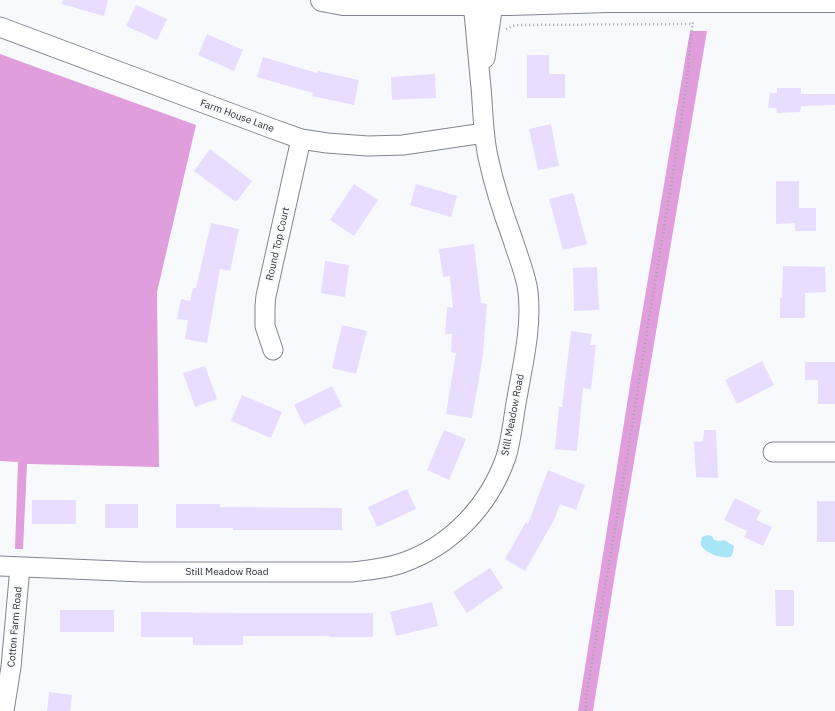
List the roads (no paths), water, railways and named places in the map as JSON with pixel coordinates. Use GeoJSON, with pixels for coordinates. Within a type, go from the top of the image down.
{"type":"FeatureCollection","features":[{"type":"Feature","properties":{"kind":"main road"},"geometry":{"type":"LineString","coordinates":[[322,0],[343,4],[835,1]]}},
{"type":"Feature","properties":{"kind":"street","name":"Still Meadow Road"},"geometry":{"type":"LineString","coordinates":[[0,566],[143,572],[352,572],[372,570],[401,564],[426,553],[448,539],[468,521],[485,500],[496,480],[506,456],[513,427],[524,364],[528,321],[528,291],[523,269],[499,202],[484,133],[481,87],[483,4]]}},
{"type":"Feature","properties":{"kind":"street","name":"Farm House Lane"},"geometry":{"type":"LineString","coordinates":[[0,27],[302,139],[327,143],[368,146],[403,145],[484,133]]}},
{"type":"Feature","properties":{"kind":"street","name":"Round Top Court"},"geometry":{"type":"LineString","coordinates":[[273,350],[265,326],[266,296],[302,139]]}},
{"type":"Feature","properties":{"kind":"street"},"geometry":{"type":"LineString","coordinates":[[773,452],[835,452]]}},
{"type":"Feature","properties":{"kind":"street","name":"Cotton Farm Road"},"geometry":{"type":"LineString","coordinates":[[4,711],[11,667],[20,568]]}},
{"type":"Feature","properties":{"kind":"water"},"geometry":{"type":"Polygon","coordinates":[[[707,535],[712,536],[714,540],[724,540],[734,546],[731,557],[718,556],[704,549],[701,544],[701,539],[707,535]]]}}]}
